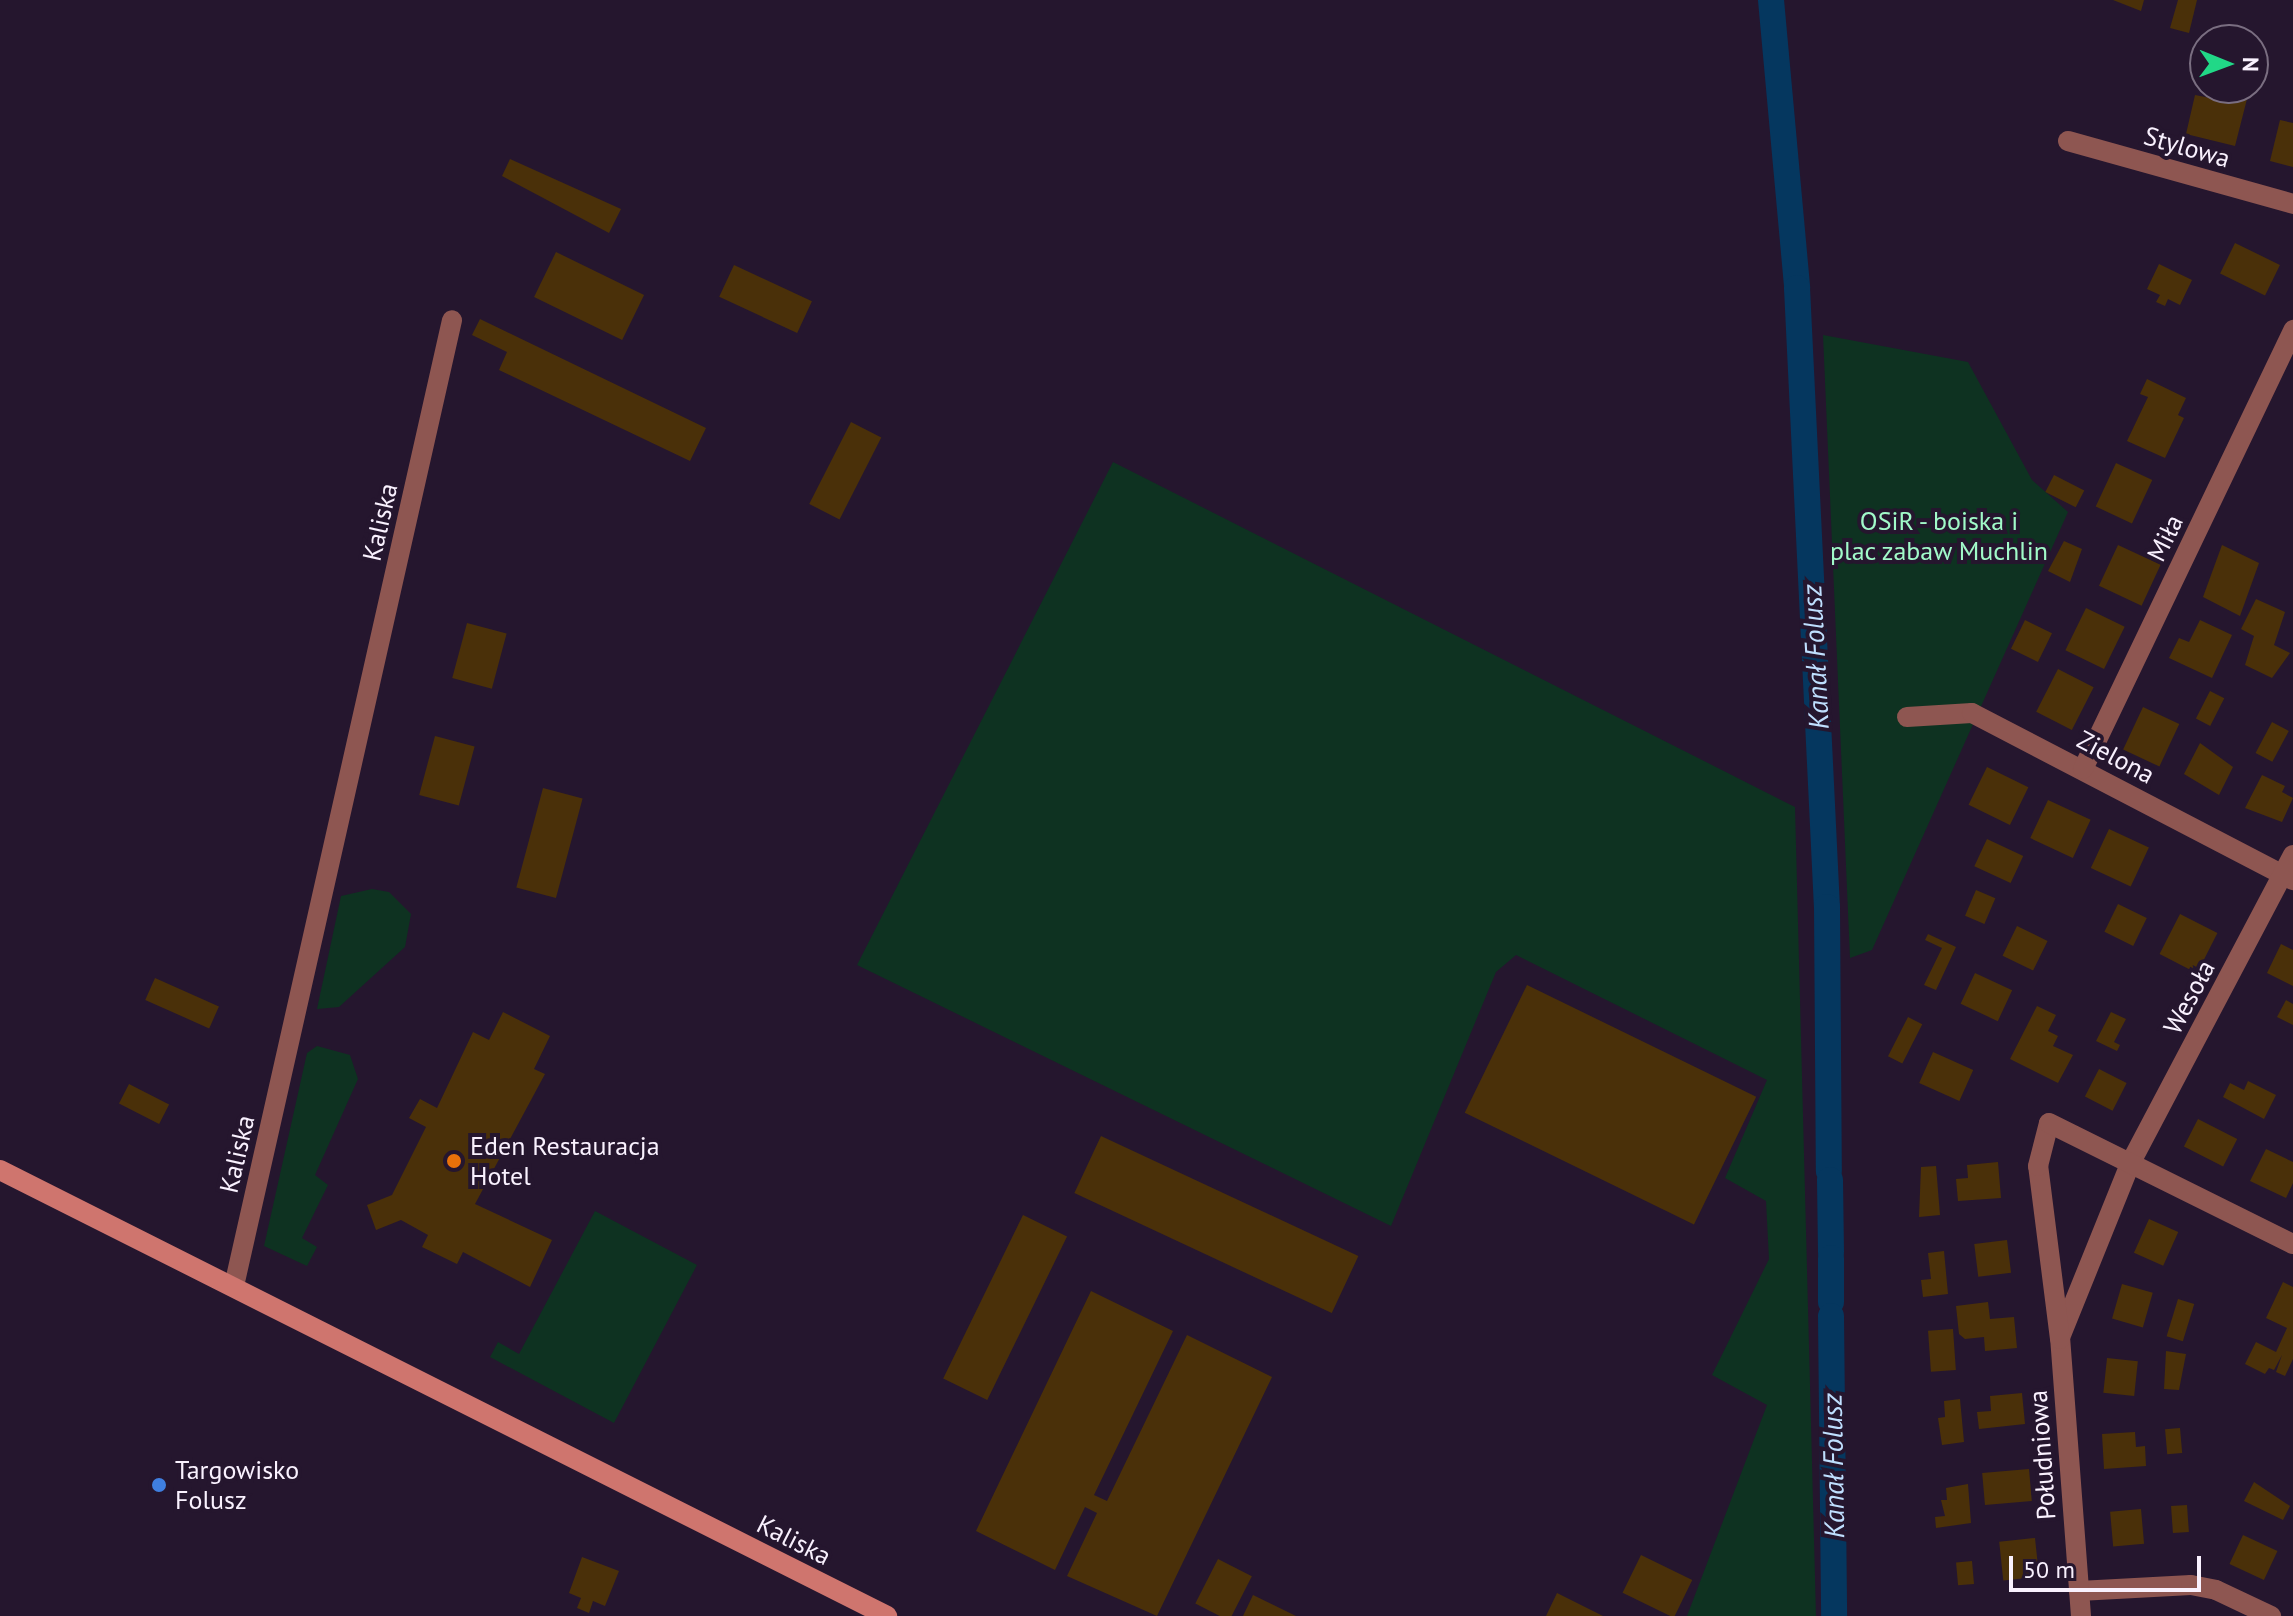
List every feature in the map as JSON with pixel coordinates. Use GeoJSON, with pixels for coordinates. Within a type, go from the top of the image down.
{"type":"FeatureCollection","features":[{"type":"Feature","properties":{"kind":"main road"},"geometry":{"type":"LineString","coordinates":[[0,1170],[234,1286]]}},
{"type":"Feature","properties":{"kind":"main road","name":"Kaliska"},"geometry":{"type":"LineString","coordinates":[[234,1286],[887,1616]]}},
{"type":"Feature","properties":{"kind":"street","name":"Stylowa"},"geometry":{"type":"LineString","coordinates":[[2068,141],[2293,204]]}},
{"type":"Feature","properties":{"kind":"street","name":"Kaliska"},"geometry":{"type":"LineString","coordinates":[[234,1286],[452,320]]}},
{"type":"Feature","properties":{"kind":"street","name":"Miła"},"geometry":{"type":"LineString","coordinates":[[2083,769],[2293,330]]}},
{"type":"Feature","properties":{"kind":"street","name":"Zielona"},"geometry":{"type":"LineString","coordinates":[[1907,717],[1972,713],[2288,877]]}},
{"type":"Feature","properties":{"kind":"street","name":"Wesoła"},"geometry":{"type":"LineString","coordinates":[[2131,1162],[2288,877],[2293,855]]}},
{"type":"Feature","properties":{"kind":"street","name":"Południowa"},"geometry":{"type":"LineString","coordinates":[[2060,1339],[2131,1162],[2049,1123],[2038,1166],[2060,1339],[2081,1616]]}},
{"type":"Feature","properties":{"kind":"street"},"geometry":{"type":"LineString","coordinates":[[2131,1162],[2293,1244]]}},
{"type":"Feature","properties":{"kind":"street"},"geometry":{"type":"LineString","coordinates":[[2079,1591],[2191,1585],[2216,1590],[2271,1616]]}},
{"type":"Feature","properties":{"kind":"green space","name":"OSiR - boiska i plac zabaw Muchlin"},"geometry":{"type":"Polygon","coordinates":[[[1823,335],[1968,362],[2032,480],[2068,512],[1872,950],[1850,958],[1823,335]]]}},
{"type":"Feature","properties":{"kind":"green space"},"geometry":{"type":"Polygon","coordinates":[[[1113,462],[1795,807],[1816,1616],[1687,1616],[1767,1405],[1712,1375],[1769,1259],[1766,1201],[1725,1178],[1767,1080],[1516,955],[1496,972],[1391,1226],[857,965],[1113,462]]]}},
{"type":"Feature","properties":{"kind":"green space"},"geometry":{"type":"Polygon","coordinates":[[[372,889],[389,892],[411,914],[405,947],[339,1007],[317,1009],[341,896],[372,889]]]}},
{"type":"Feature","properties":{"kind":"green space"},"geometry":{"type":"Polygon","coordinates":[[[317,1046],[350,1055],[358,1079],[315,1175],[328,1185],[302,1238],[317,1247],[307,1266],[264,1246],[307,1053],[317,1046]]]}},
{"type":"Feature","properties":{"kind":"green space"},"geometry":{"type":"Polygon","coordinates":[[[595,1211],[697,1265],[614,1423],[490,1357],[498,1342],[519,1354],[595,1211]]]}},
{"type":"Feature","properties":{"kind":"building"},"geometry":{"type":"Polygon","coordinates":[[[2113,0],[2144,0],[2141,11],[2113,0]]]}},
{"type":"Feature","properties":{"kind":"building"},"geometry":{"type":"Polygon","coordinates":[[[2178,0],[2197,0],[2189,33],[2170,28],[2178,0]]]}},
{"type":"Feature","properties":{"kind":"building"},"geometry":{"type":"Polygon","coordinates":[[[2193,104],[2246,104],[2235,146],[2186,134],[2193,104]]]}},
{"type":"Feature","properties":{"kind":"building"},"geometry":{"type":"Polygon","coordinates":[[[2280,120],[2293,123],[2293,167],[2270,161],[2280,120]]]}},
{"type":"Feature","properties":{"kind":"building"},"geometry":{"type":"Polygon","coordinates":[[[510,159],[621,209],[609,233],[502,176],[510,159]]]}},
{"type":"Feature","properties":{"kind":"building"},"geometry":{"type":"Polygon","coordinates":[[[2235,243],[2280,265],[2265,295],[2220,274],[2235,243]]]}},
{"type":"Feature","properties":{"kind":"building"},"geometry":{"type":"Polygon","coordinates":[[[556,252],[644,295],[622,340],[534,297],[556,252]]]}},
{"type":"Feature","properties":{"kind":"building"},"geometry":{"type":"Polygon","coordinates":[[[2159,264],[2192,280],[2180,305],[2168,299],[2165,306],[2156,302],[2160,295],[2147,289],[2159,264]]]}},
{"type":"Feature","properties":{"kind":"building"},"geometry":{"type":"Polygon","coordinates":[[[734,265],[812,301],[797,333],[719,297],[734,265]]]}},
{"type":"Feature","properties":{"kind":"building"},"geometry":{"type":"Polygon","coordinates":[[[480,319],[706,428],[690,461],[499,370],[507,352],[472,335],[480,319]]]}},
{"type":"Feature","properties":{"kind":"building"},"geometry":{"type":"Polygon","coordinates":[[[2147,379],[2186,398],[2178,415],[2184,418],[2165,458],[2127,441],[2148,397],[2140,394],[2147,379]]]}},
{"type":"Feature","properties":{"kind":"building"},"geometry":{"type":"Polygon","coordinates":[[[851,422],[881,437],[840,519],[809,504],[851,422]]]}},
{"type":"Feature","properties":{"kind":"building"},"geometry":{"type":"Polygon","coordinates":[[[2116,463],[2152,480],[2132,523],[2096,507],[2116,463]]]}},
{"type":"Feature","properties":{"kind":"building"},"geometry":{"type":"Polygon","coordinates":[[[2054,475],[2084,490],[2076,507],[2045,492],[2054,475]]]}},
{"type":"Feature","properties":{"kind":"building"},"geometry":{"type":"Polygon","coordinates":[[[2064,541],[2082,549],[2070,582],[2048,571],[2064,541]]]}},
{"type":"Feature","properties":{"kind":"building"},"geometry":{"type":"Polygon","coordinates":[[[2118,545],[2161,565],[2142,606],[2099,586],[2118,545]]]}},
{"type":"Feature","properties":{"kind":"building"},"geometry":{"type":"Polygon","coordinates":[[[2222,545],[2259,563],[2240,616],[2203,597],[2222,545]]]}},
{"type":"Feature","properties":{"kind":"building"},"geometry":{"type":"Polygon","coordinates":[[[2256,599],[2285,612],[2274,645],[2290,653],[2272,678],[2245,665],[2254,636],[2241,629],[2256,599]]]}},
{"type":"Feature","properties":{"kind":"building"},"geometry":{"type":"Polygon","coordinates":[[[2086,608],[2125,627],[2104,669],[2065,650],[2086,608]]]}},
{"type":"Feature","properties":{"kind":"building"},"geometry":{"type":"Polygon","coordinates":[[[2025,620],[2052,633],[2038,662],[2011,649],[2025,620]]]}},
{"type":"Feature","properties":{"kind":"building"},"geometry":{"type":"Polygon","coordinates":[[[2200,620],[2232,635],[2212,678],[2169,658],[2179,638],[2189,642],[2200,620]]]}},
{"type":"Feature","properties":{"kind":"building"},"geometry":{"type":"Polygon","coordinates":[[[467,623],[507,634],[492,689],[452,678],[467,623]]]}},
{"type":"Feature","properties":{"kind":"building"},"geometry":{"type":"Polygon","coordinates":[[[2058,669],[2094,687],[2072,730],[2036,712],[2058,669]]]}},
{"type":"Feature","properties":{"kind":"building"},"geometry":{"type":"Polygon","coordinates":[[[2210,691],[2224,698],[2210,726],[2196,719],[2210,691]]]}},
{"type":"Feature","properties":{"kind":"building"},"geometry":{"type":"Polygon","coordinates":[[[2143,707],[2179,724],[2159,767],[2123,750],[2143,707]]]}},
{"type":"Feature","properties":{"kind":"building"},"geometry":{"type":"Polygon","coordinates":[[[2272,722],[2289,731],[2272,762],[2256,753],[2272,722]]]}},
{"type":"Feature","properties":{"kind":"building"},"geometry":{"type":"Polygon","coordinates":[[[435,736],[475,747],[459,806],[419,795],[435,736]]]}},
{"type":"Feature","properties":{"kind":"building"},"geometry":{"type":"Polygon","coordinates":[[[2200,743],[2233,767],[2219,795],[2184,774],[2200,743]]]}},
{"type":"Feature","properties":{"kind":"building"},"geometry":{"type":"Polygon","coordinates":[[[1987,767],[2028,787],[2010,825],[1969,805],[1987,767]]]}},
{"type":"Feature","properties":{"kind":"building"},"geometry":{"type":"Polygon","coordinates":[[[2262,775],[2285,786],[2282,792],[2293,798],[2282,822],[2245,808],[2262,775]]]}},
{"type":"Feature","properties":{"kind":"building"},"geometry":{"type":"Polygon","coordinates":[[[543,788],[583,799],[556,898],[516,887],[543,788]]]}},
{"type":"Feature","properties":{"kind":"building"},"geometry":{"type":"Polygon","coordinates":[[[2048,800],[2091,820],[2073,858],[2030,838],[2048,800]]]}},
{"type":"Feature","properties":{"kind":"building"},"geometry":{"type":"Polygon","coordinates":[[[2109,829],[2149,848],[2131,887],[2091,868],[2109,829]]]}},
{"type":"Feature","properties":{"kind":"building"},"geometry":{"type":"Polygon","coordinates":[[[1987,839],[2023,856],[2011,883],[1974,866],[1987,839]]]}},
{"type":"Feature","properties":{"kind":"building"},"geometry":{"type":"Polygon","coordinates":[[[1976,890],[1995,898],[1984,924],[1965,916],[1976,890]]]}},
{"type":"Feature","properties":{"kind":"building"},"geometry":{"type":"Polygon","coordinates":[[[2118,904],[2147,918],[2133,946],[2104,932],[2118,904]]]}},
{"type":"Feature","properties":{"kind":"building"},"geometry":{"type":"Polygon","coordinates":[[[2180,914],[2217,933],[2197,973],[2160,954],[2180,914]]]}},
{"type":"Feature","properties":{"kind":"building"},"geometry":{"type":"Polygon","coordinates":[[[2017,926],[2048,941],[2033,971],[2003,956],[2017,926]]]}},
{"type":"Feature","properties":{"kind":"building"},"geometry":{"type":"Polygon","coordinates":[[[1928,934],[1956,947],[1936,990],[1924,985],[1942,948],[1925,940],[1928,934]]]}},
{"type":"Feature","properties":{"kind":"building"},"geometry":{"type":"Polygon","coordinates":[[[2281,944],[2293,950],[2293,986],[2267,973],[2281,944]]]}},
{"type":"Feature","properties":{"kind":"building"},"geometry":{"type":"Polygon","coordinates":[[[1975,973],[2012,990],[1998,1021],[1961,1004],[1975,973]]]}},
{"type":"Feature","properties":{"kind":"building"},"geometry":{"type":"Polygon","coordinates":[[[155,978],[219,1006],[209,1028],[145,1000],[155,978]]]}},
{"type":"Feature","properties":{"kind":"building"},"geometry":{"type":"Polygon","coordinates":[[[1527,985],[1756,1097],[1694,1224],[1465,1113],[1527,985]]]}},
{"type":"Feature","properties":{"kind":"building"},"geometry":{"type":"Polygon","coordinates":[[[2286,1000],[2293,1004],[2293,1025],[2277,1017],[2286,1000]]]}},
{"type":"Feature","properties":{"kind":"building"},"geometry":{"type":"Polygon","coordinates":[[[2037,1006],[2056,1015],[2048,1031],[2058,1036],[2053,1046],[2073,1055],[2058,1083],[2010,1059],[2037,1006]]]}},
{"type":"Feature","properties":{"kind":"building","name":"Eden Restauracja Hotel"},"geometry":{"type":"Polygon","coordinates":[[[503,1012],[550,1036],[534,1069],[545,1074],[475,1204],[552,1240],[530,1287],[463,1252],[457,1264],[422,1247],[428,1235],[401,1220],[376,1230],[367,1205],[392,1195],[426,1127],[409,1118],[420,1099],[437,1108],[473,1032],[489,1040],[503,1012]]]}},
{"type":"Feature","properties":{"kind":"building"},"geometry":{"type":"Polygon","coordinates":[[[2111,1012],[2126,1019],[2114,1042],[2120,1045],[2117,1051],[2096,1041],[2111,1012]]]}},
{"type":"Feature","properties":{"kind":"building"},"geometry":{"type":"Polygon","coordinates":[[[1908,1017],[1922,1024],[1902,1063],[1888,1056],[1908,1017]]]}},
{"type":"Feature","properties":{"kind":"building"},"geometry":{"type":"Polygon","coordinates":[[[1933,1052],[1973,1070],[1959,1101],[1919,1083],[1933,1052]]]}},
{"type":"Feature","properties":{"kind":"building"},"geometry":{"type":"Polygon","coordinates":[[[2099,1069],[2127,1083],[2113,1111],[2085,1097],[2099,1069]]]}},
{"type":"Feature","properties":{"kind":"building"},"geometry":{"type":"Polygon","coordinates":[[[2248,1081],[2276,1095],[2264,1119],[2223,1097],[2230,1083],[2244,1090],[2248,1081]]]}},
{"type":"Feature","properties":{"kind":"building"},"geometry":{"type":"Polygon","coordinates":[[[129,1084],[169,1104],[159,1124],[119,1104],[129,1084]]]}},
{"type":"Feature","properties":{"kind":"building"},"geometry":{"type":"Polygon","coordinates":[[[2198,1119],[2237,1139],[2223,1167],[2184,1147],[2198,1119]]]}},
{"type":"Feature","properties":{"kind":"building"},"geometry":{"type":"Polygon","coordinates":[[[1101,1136],[1358,1256],[1332,1313],[1074,1193],[1101,1136]]]}},
{"type":"Feature","properties":{"kind":"building"},"geometry":{"type":"Polygon","coordinates":[[[2266,1149],[2293,1162],[2293,1183],[2286,1198],[2250,1181],[2266,1149]]]}},
{"type":"Feature","properties":{"kind":"building"},"geometry":{"type":"Polygon","coordinates":[[[1998,1162],[2001,1198],[1958,1201],[1956,1179],[1968,1178],[1967,1165],[1998,1162]]]}},
{"type":"Feature","properties":{"kind":"building"},"geometry":{"type":"Polygon","coordinates":[[[1936,1166],[1940,1215],[1919,1217],[1921,1167],[1936,1166]]]}},
{"type":"Feature","properties":{"kind":"building"},"geometry":{"type":"Polygon","coordinates":[[[1023,1215],[1067,1236],[987,1400],[943,1379],[1023,1215]]]}},
{"type":"Feature","properties":{"kind":"building"},"geometry":{"type":"Polygon","coordinates":[[[2149,1219],[2178,1232],[2163,1266],[2134,1253],[2149,1219]]]}},
{"type":"Feature","properties":{"kind":"building"},"geometry":{"type":"Polygon","coordinates":[[[2007,1240],[2011,1273],[1978,1277],[1974,1244],[2007,1240]]]}},
{"type":"Feature","properties":{"kind":"building"},"geometry":{"type":"Polygon","coordinates":[[[1944,1251],[1948,1294],[1923,1297],[1921,1280],[1931,1279],[1928,1253],[1944,1251]]]}},
{"type":"Feature","properties":{"kind":"building"},"geometry":{"type":"Polygon","coordinates":[[[2283,1282],[2293,1287],[2293,1359],[2285,1376],[2276,1372],[2282,1355],[2274,1370],[2269,1368],[2265,1374],[2245,1364],[2256,1342],[2276,1352],[2287,1328],[2266,1318],[2283,1282]]]}},
{"type":"Feature","properties":{"kind":"building"},"geometry":{"type":"Polygon","coordinates":[[[2122,1284],[2153,1293],[2143,1327],[2112,1319],[2122,1284]]]}},
{"type":"Feature","properties":{"kind":"building"},"geometry":{"type":"Polygon","coordinates":[[[1091,1291],[1173,1331],[1094,1495],[1107,1501],[1187,1335],[1272,1377],[1157,1616],[1067,1576],[1097,1513],[1085,1507],[1055,1570],[976,1531],[1091,1291]]]}},
{"type":"Feature","properties":{"kind":"building"},"geometry":{"type":"Polygon","coordinates":[[[2178,1299],[2194,1304],[2183,1341],[2167,1336],[2178,1299]]]}},
{"type":"Feature","properties":{"kind":"building"},"geometry":{"type":"Polygon","coordinates":[[[1988,1302],[1990,1319],[2014,1317],[2017,1348],[1985,1351],[1984,1337],[1965,1339],[1959,1334],[1956,1306],[1988,1302]]]}},
{"type":"Feature","properties":{"kind":"building"},"geometry":{"type":"Polygon","coordinates":[[[1953,1329],[1956,1370],[1931,1372],[1928,1331],[1953,1329]]]}},
{"type":"Feature","properties":{"kind":"building"},"geometry":{"type":"Polygon","coordinates":[[[2166,1351],[2186,1354],[2179,1390],[2164,1389],[2166,1351]]]}},
{"type":"Feature","properties":{"kind":"building"},"geometry":{"type":"Polygon","coordinates":[[[2107,1358],[2138,1361],[2134,1396],[2103,1393],[2107,1358]]]}},
{"type":"Feature","properties":{"kind":"building"},"geometry":{"type":"Polygon","coordinates":[[[2022,1393],[2025,1424],[1979,1429],[1977,1412],[1991,1411],[1990,1396],[2022,1393]]]}},
{"type":"Feature","properties":{"kind":"building"},"geometry":{"type":"Polygon","coordinates":[[[1960,1399],[1964,1442],[1942,1445],[1938,1418],[1945,1417],[1944,1401],[1960,1399]]]}},
{"type":"Feature","properties":{"kind":"building"},"geometry":{"type":"Polygon","coordinates":[[[2180,1428],[2182,1453],[2167,1454],[2165,1429],[2180,1428]]]}},
{"type":"Feature","properties":{"kind":"building"},"geometry":{"type":"Polygon","coordinates":[[[2135,1432],[2136,1447],[2145,1446],[2146,1466],[2104,1469],[2102,1434],[2135,1432]]]}},
{"type":"Feature","properties":{"kind":"building"},"geometry":{"type":"Polygon","coordinates":[[[2029,1469],[2032,1501],[1985,1505],[1982,1473],[2029,1469]]]}},
{"type":"Feature","properties":{"kind":"building"},"geometry":{"type":"Polygon","coordinates":[[[2254,1482],[2290,1506],[2283,1520],[2244,1501],[2254,1482]]]}},
{"type":"Feature","properties":{"kind":"building"},"geometry":{"type":"Polygon","coordinates":[[[1968,1484],[1971,1523],[1936,1528],[1935,1517],[1945,1516],[1941,1500],[1947,1500],[1946,1488],[1968,1484]]]}},
{"type":"Feature","properties":{"kind":"building"},"geometry":{"type":"Polygon","coordinates":[[[2187,1505],[2189,1532],[2173,1533],[2171,1506],[2187,1505]]]}},
{"type":"Feature","properties":{"kind":"building"},"geometry":{"type":"Polygon","coordinates":[[[2141,1509],[2144,1544],[2113,1547],[2110,1512],[2141,1509]]]}},
{"type":"Feature","properties":{"kind":"building"},"geometry":{"type":"Polygon","coordinates":[[[2243,1535],[2277,1551],[2264,1580],[2229,1564],[2243,1535]]]}},
{"type":"Feature","properties":{"kind":"building"},"geometry":{"type":"Polygon","coordinates":[[[2035,1538],[2039,1577],[2003,1581],[1999,1542],[2035,1538]]]}},
{"type":"Feature","properties":{"kind":"building"},"geometry":{"type":"Polygon","coordinates":[[[1641,1555],[1692,1580],[1675,1616],[1623,1593],[1641,1555]]]}},
{"type":"Feature","properties":{"kind":"building"},"geometry":{"type":"Polygon","coordinates":[[[582,1557],[619,1571],[605,1606],[593,1601],[589,1613],[577,1608],[581,1598],[569,1593],[582,1557]]]}},
{"type":"Feature","properties":{"kind":"building"},"geometry":{"type":"Polygon","coordinates":[[[1218,1559],[1252,1576],[1232,1616],[1220,1616],[1195,1604],[1218,1559]]]}},
{"type":"Feature","properties":{"kind":"building"},"geometry":{"type":"Polygon","coordinates":[[[1972,1561],[1974,1584],[1958,1585],[1956,1562],[1972,1561]]]}},
{"type":"Feature","properties":{"kind":"building"},"geometry":{"type":"Polygon","coordinates":[[[1557,1593],[1603,1616],[1546,1616],[1557,1593]]]}},
{"type":"Feature","properties":{"kind":"building"},"geometry":{"type":"Polygon","coordinates":[[[1253,1595],[1296,1616],[1243,1616],[1253,1595]]]}},
{"type":"Feature","properties":{"kind":"waterway","name":"Kanał Folusz"},"geometry":{"type":"LineString","coordinates":[[1771,0],[1797,288],[1827,907],[1829,1171]]}},
{"type":"Feature","properties":{"kind":"waterway","name":"Kanał Folusz"},"geometry":{"type":"LineString","coordinates":[[1830,1180],[1831,1252]]}},
{"type":"Feature","properties":{"kind":"waterway","name":"Kanał Folusz"},"geometry":{"type":"LineString","coordinates":[[1831,1258],[1831,1302]]}},
{"type":"Feature","properties":{"kind":"waterway","name":"Kanał Folusz"},"geometry":{"type":"LineString","coordinates":[[1831,1316],[1834,1616]]}},
{"type":"Feature","properties":{"kind":"place","name":"Eden Restauracja Hotel"},"geometry":{"type":"Point","coordinates":[454,1161]}},
{"type":"Feature","properties":{"kind":"place","name":"Targowisko Folusz"},"geometry":{"type":"Point","coordinates":[159,1485]}}]}
